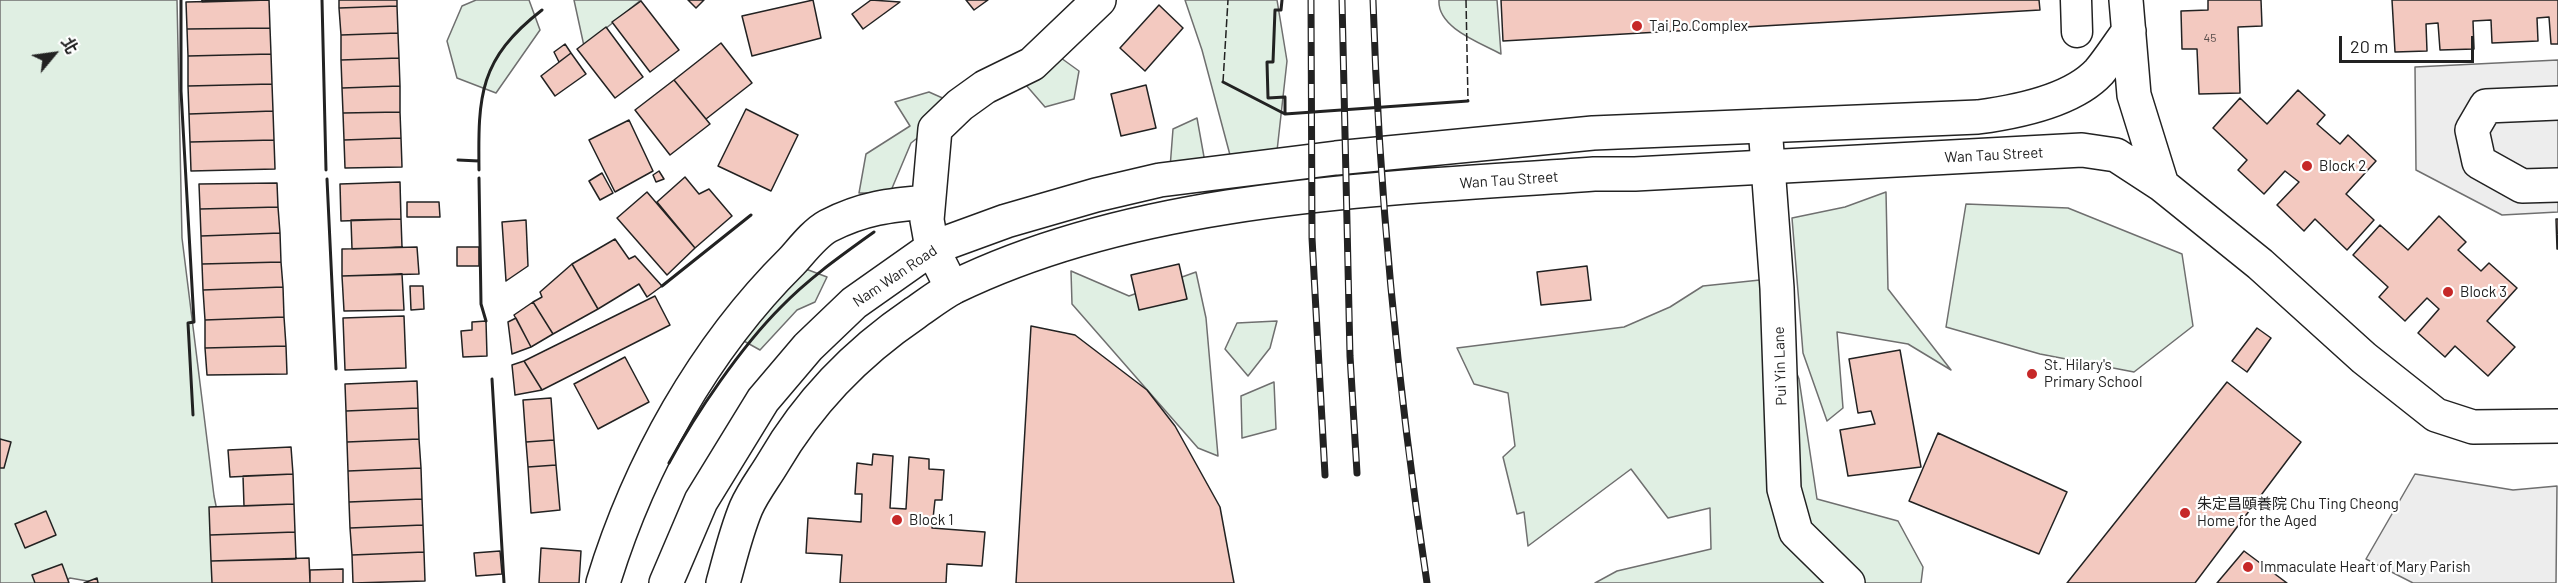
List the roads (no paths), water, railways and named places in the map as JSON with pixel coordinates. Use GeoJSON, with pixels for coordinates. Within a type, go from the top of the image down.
{"type":"FeatureCollection","features":[{"type":"Feature","properties":{"kind":"main road"},"geometry":{"type":"LineString","coordinates":[[723,583],[746,508],[795,425],[838,374],[883,334],[952,288],[932,249],[927,220],[935,129],[960,105],[985,87],[1032,64],[1099,0]]}},
{"type":"Feature","properties":{"kind":"main road"},"geometry":{"type":"LineString","coordinates":[[1765,126],[1978,117],[2019,111],[2067,94],[2097,74],[2128,15]]}},
{"type":"Feature","properties":{"kind":"main road"},"geometry":{"type":"LineString","coordinates":[[2128,15],[2134,95],[2162,185]]}},
{"type":"Feature","properties":{"kind":"main road"},"geometry":{"type":"LineString","coordinates":[[2558,103],[2486,106],[2472,130],[2480,162],[2522,186],[2558,185]]}},
{"type":"Feature","properties":{"kind":"main road","name":"Nam Wan Road"},"geometry":{"type":"LineString","coordinates":[[666,583],[701,501],[762,400],[808,346],[854,303],[932,249],[1006,221],[1096,195],[1160,180],[1335,158],[1593,133],[1765,126]]}},
{"type":"Feature","properties":{"kind":"main road","name":"Pui Yin Lane"},"geometry":{"type":"LineString","coordinates":[[1765,126],[1777,288],[1784,489],[1796,532],[1848,583]]}},
{"type":"Feature","properties":{"kind":"main road","name":"Wan Tau Street"},"geometry":{"type":"LineString","coordinates":[[952,288],[1026,256],[1095,236],[1209,210],[1337,193],[1594,174],[2082,150],[2116,155],[2162,185],[2260,264],[2364,358],[2436,415],[2473,427],[2558,426]]}},
{"type":"Feature","properties":{"kind":"main road"},"geometry":{"type":"LineString","coordinates":[[603,583],[615,545],[671,420],[755,297],[825,227],[876,206],[928,202]]}},
{"type":"Feature","properties":{"kind":"street"},"geometry":{"type":"LineString","coordinates":[[2076,0],[2077,32]]}},
{"type":"Feature","properties":{"kind":"railway"},"geometry":{"type":"LineString","coordinates":[[1311,0],[1312,238],[1325,475]]}},
{"type":"Feature","properties":{"kind":"railway"},"geometry":{"type":"LineString","coordinates":[[1342,0],[1350,356],[1357,473]]}},
{"type":"Feature","properties":{"kind":"railway"},"geometry":{"type":"LineString","coordinates":[[1373,0],[1380,146],[1391,292],[1407,438],[1427,583]]}},
{"type":"Feature","properties":{"kind":"place","name":"Tai Po Complex"},"geometry":{"type":"Point","coordinates":[1637,26]}},
{"type":"Feature","properties":{"kind":"place","name":"Block 2"},"geometry":{"type":"Point","coordinates":[2307,166]}},
{"type":"Feature","properties":{"kind":"place","name":"Block 3"},"geometry":{"type":"Point","coordinates":[2448,292]}},
{"type":"Feature","properties":{"kind":"place","name":"St. Hilary's Primary School"},"geometry":{"type":"Point","coordinates":[2032,374]}},
{"type":"Feature","properties":{"kind":"place","name":"朱定昌頤養院 Chu Ting Cheong Home for the Aged"},"geometry":{"type":"Point","coordinates":[2185,513]}},
{"type":"Feature","properties":{"kind":"place","name":"Block 1"},"geometry":{"type":"Point","coordinates":[897,520]}},
{"type":"Feature","properties":{"kind":"place","name":"Immaculate Heart of Mary Parish"},"geometry":{"type":"Point","coordinates":[2248,567]}}]}
